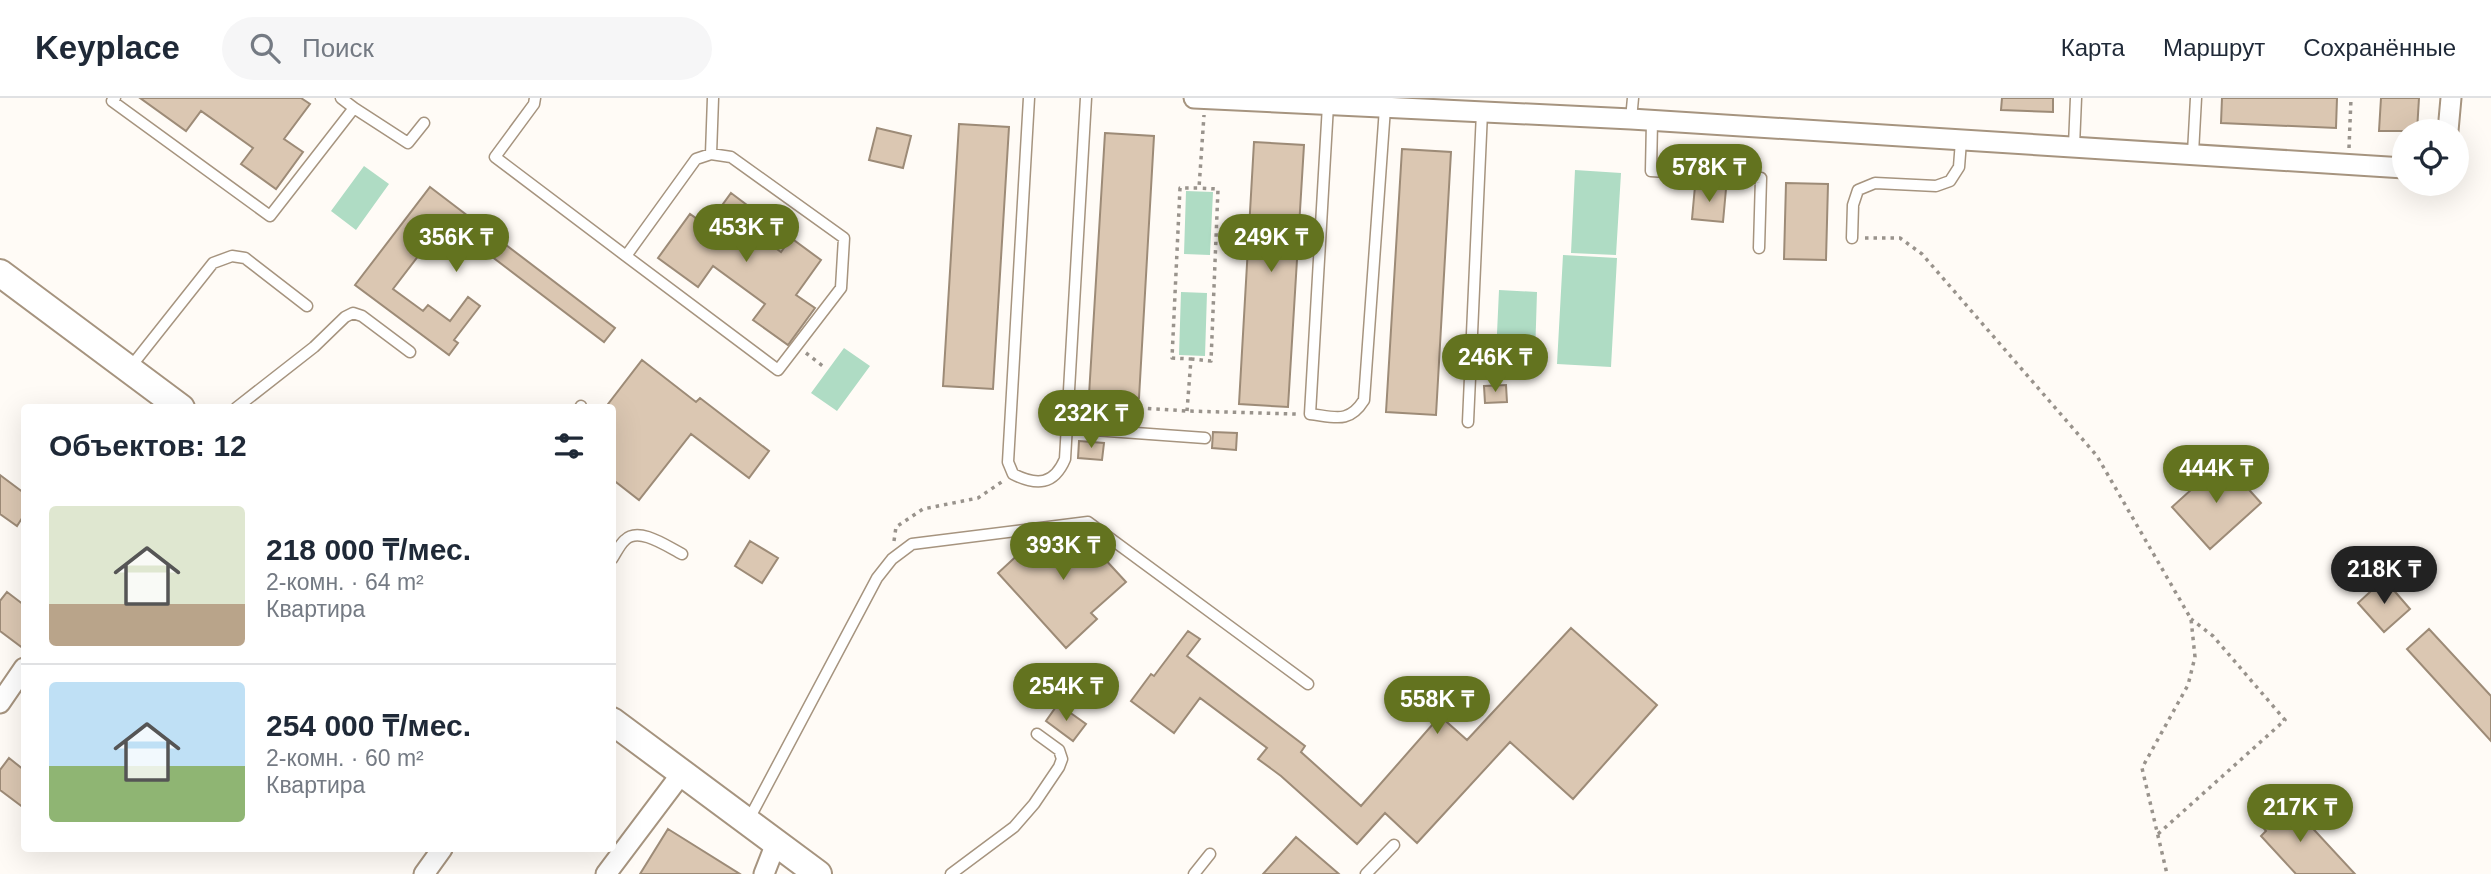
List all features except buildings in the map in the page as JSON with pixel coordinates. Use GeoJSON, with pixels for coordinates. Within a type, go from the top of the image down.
{"type":"FeatureCollection","features":[{"type":"Feature","properties":{"kind":"street"},"geometry":{"type":"LineString","coordinates":[[1194,98],[1632,119],[2392,167]]}},
{"type":"Feature","properties":{"kind":"street"},"geometry":{"type":"LineString","coordinates":[[2449,119],[2451,98]]}},
{"type":"Feature","properties":{"kind":"street"},"geometry":{"type":"LineString","coordinates":[[0,273],[176,404]]}},
{"type":"Feature","properties":{"kind":"street"},"geometry":{"type":"LineString","coordinates":[[0,703],[21,672]]}},
{"type":"Feature","properties":{"kind":"street"},"geometry":{"type":"LineString","coordinates":[[616,724],[818,874]]}},
{"type":"Feature","properties":{"kind":"street"},"geometry":{"type":"LineString","coordinates":[[606,874],[682,773]]}},
{"type":"Feature","properties":{"kind":"street"},"geometry":{"type":"LineString","coordinates":[[764,874],[776,843]]}},
{"type":"Feature","properties":{"kind":"street"},"geometry":{"type":"LineString","coordinates":[[424,874],[440,852]]}},
{"type":"Feature","properties":{"kind":"lane"},"geometry":{"type":"LineString","coordinates":[[115,98],[112,101],[270,216],[354,108]]}},
{"type":"Feature","properties":{"kind":"lane"},"geometry":{"type":"LineString","coordinates":[[341,98],[408,144],[424,124]]}},
{"type":"Feature","properties":{"kind":"lane"},"geometry":{"type":"LineString","coordinates":[[535,98],[534,104],[495,157],[626,256],[779,370],[841,288],[844,238],[732,157],[711,154],[696,159],[626,256]]}},
{"type":"Feature","properties":{"kind":"lane"},"geometry":{"type":"LineString","coordinates":[[711,154],[713,98]]}},
{"type":"Feature","properties":{"kind":"lane"},"geometry":{"type":"LineString","coordinates":[[1029,98],[1008,462],[1013,474],[1025,480],[1047,481],[1059,473],[1065,459],[1086,98]]}},
{"type":"Feature","properties":{"kind":"lane"},"geometry":{"type":"LineString","coordinates":[[1632,119],[1633,98]]}},
{"type":"Feature","properties":{"kind":"lane"},"geometry":{"type":"LineString","coordinates":[[2074,146],[2076,98]]}},
{"type":"Feature","properties":{"kind":"lane"},"geometry":{"type":"LineString","coordinates":[[2193,153],[2196,98]]}},
{"type":"Feature","properties":{"kind":"lane"},"geometry":{"type":"LineString","coordinates":[[1328,105],[1310,414],[1345,418],[1357,412],[1364,400],[1385,108]]}},
{"type":"Feature","properties":{"kind":"lane"},"geometry":{"type":"LineString","coordinates":[[1468,422],[1482,112]]}},
{"type":"Feature","properties":{"kind":"lane"},"geometry":{"type":"LineString","coordinates":[[1653,121],[1651,171],[1761,178],[1759,248]]}},
{"type":"Feature","properties":{"kind":"lane"},"geometry":{"type":"LineString","coordinates":[[1852,238],[1853,205],[1858,190],[1875,183],[1936,186],[1950,181],[1959,167],[1961,141]]}},
{"type":"Feature","properties":{"kind":"lane"},"geometry":{"type":"LineString","coordinates":[[128,369],[213,263],[232,256],[245,258],[307,306]]}},
{"type":"Feature","properties":{"kind":"lane"},"geometry":{"type":"LineString","coordinates":[[241,404],[353,313],[362,316],[410,352]]}},
{"type":"Feature","properties":{"kind":"lane"},"geometry":{"type":"LineString","coordinates":[[1066,428],[1205,438]]}},
{"type":"Feature","properties":{"kind":"lane"},"geometry":{"type":"LineString","coordinates":[[747,822],[877,578],[892,559],[912,544],[1088,522],[1308,684]]}},
{"type":"Feature","properties":{"kind":"lane"},"geometry":{"type":"LineString","coordinates":[[616,553],[625,540],[633,535],[643,536],[682,554]]}},
{"type":"Feature","properties":{"kind":"lane"},"geometry":{"type":"LineString","coordinates":[[951,874],[1014,827],[1059,768],[1062,759],[1059,750],[1037,734]]}},
{"type":"Feature","properties":{"kind":"lane"},"geometry":{"type":"LineString","coordinates":[[1366,874],[1394,845]]}},
{"type":"Feature","properties":{"kind":"lane"},"geometry":{"type":"LineString","coordinates":[[1194,874],[1210,854]]}},
{"type":"Feature","properties":{"kind":"path"},"geometry":{"type":"LineString","coordinates":[[2348,163],[2351,98]]}},
{"type":"Feature","properties":{"kind":"path"},"geometry":{"type":"LineString","coordinates":[[1199,188],[1205,99]]}},
{"type":"Feature","properties":{"kind":"path"},"geometry":{"type":"LineString","coordinates":[[1180,188],[1199,188],[1218,190],[1211,361],[1172,358],[1180,188]]}},
{"type":"Feature","properties":{"kind":"path"},"geometry":{"type":"LineString","coordinates":[[1852,238],[1900,238],[1922,254],[2096,456],[2191,619],[2213,636],[2285,720],[2158,834]]}},
{"type":"Feature","properties":{"kind":"path"},"geometry":{"type":"LineString","coordinates":[[797,346],[824,367]]}},
{"type":"Feature","properties":{"kind":"path"},"geometry":{"type":"LineString","coordinates":[[1187,411],[1191,359]]}},
{"type":"Feature","properties":{"kind":"path"},"geometry":{"type":"LineString","coordinates":[[1068,403],[1187,411],[1310,414]]}},
{"type":"Feature","properties":{"kind":"path"},"geometry":{"type":"LineString","coordinates":[[892,559],[896,527],[923,509],[978,498],[1013,474]]}},
{"type":"Feature","properties":{"kind":"path"},"geometry":{"type":"LineString","coordinates":[[2167,874],[2141,768],[2188,685],[2195,657],[2191,619]]}},
{"type":"Feature","properties":{"kind":"green space"},"geometry":{"type":"Polygon","coordinates":[[[364,166],[389,184],[356,230],[331,211],[364,166]]]}},
{"type":"Feature","properties":{"kind":"green space"},"geometry":{"type":"Polygon","coordinates":[[[1575,170],[1621,173],[1616,255],[1571,253],[1575,170]]]}},
{"type":"Feature","properties":{"kind":"green space"},"geometry":{"type":"Polygon","coordinates":[[[1186,191],[1213,192],[1210,255],[1184,254],[1186,191]]]}},
{"type":"Feature","properties":{"kind":"green space"},"geometry":{"type":"Polygon","coordinates":[[[1563,255],[1617,258],[1611,367],[1557,364],[1563,255]]]}},
{"type":"Feature","properties":{"kind":"green space"},"geometry":{"type":"Polygon","coordinates":[[[1499,290],[1537,292],[1535,356],[1496,355],[1499,290]]]}},
{"type":"Feature","properties":{"kind":"green space"},"geometry":{"type":"Polygon","coordinates":[[[1181,292],[1207,293],[1205,356],[1179,355],[1181,292]]]}},
{"type":"Feature","properties":{"kind":"green space"},"geometry":{"type":"Polygon","coordinates":[[[844,348],[870,366],[837,411],[811,393],[844,348]]]}}]}
